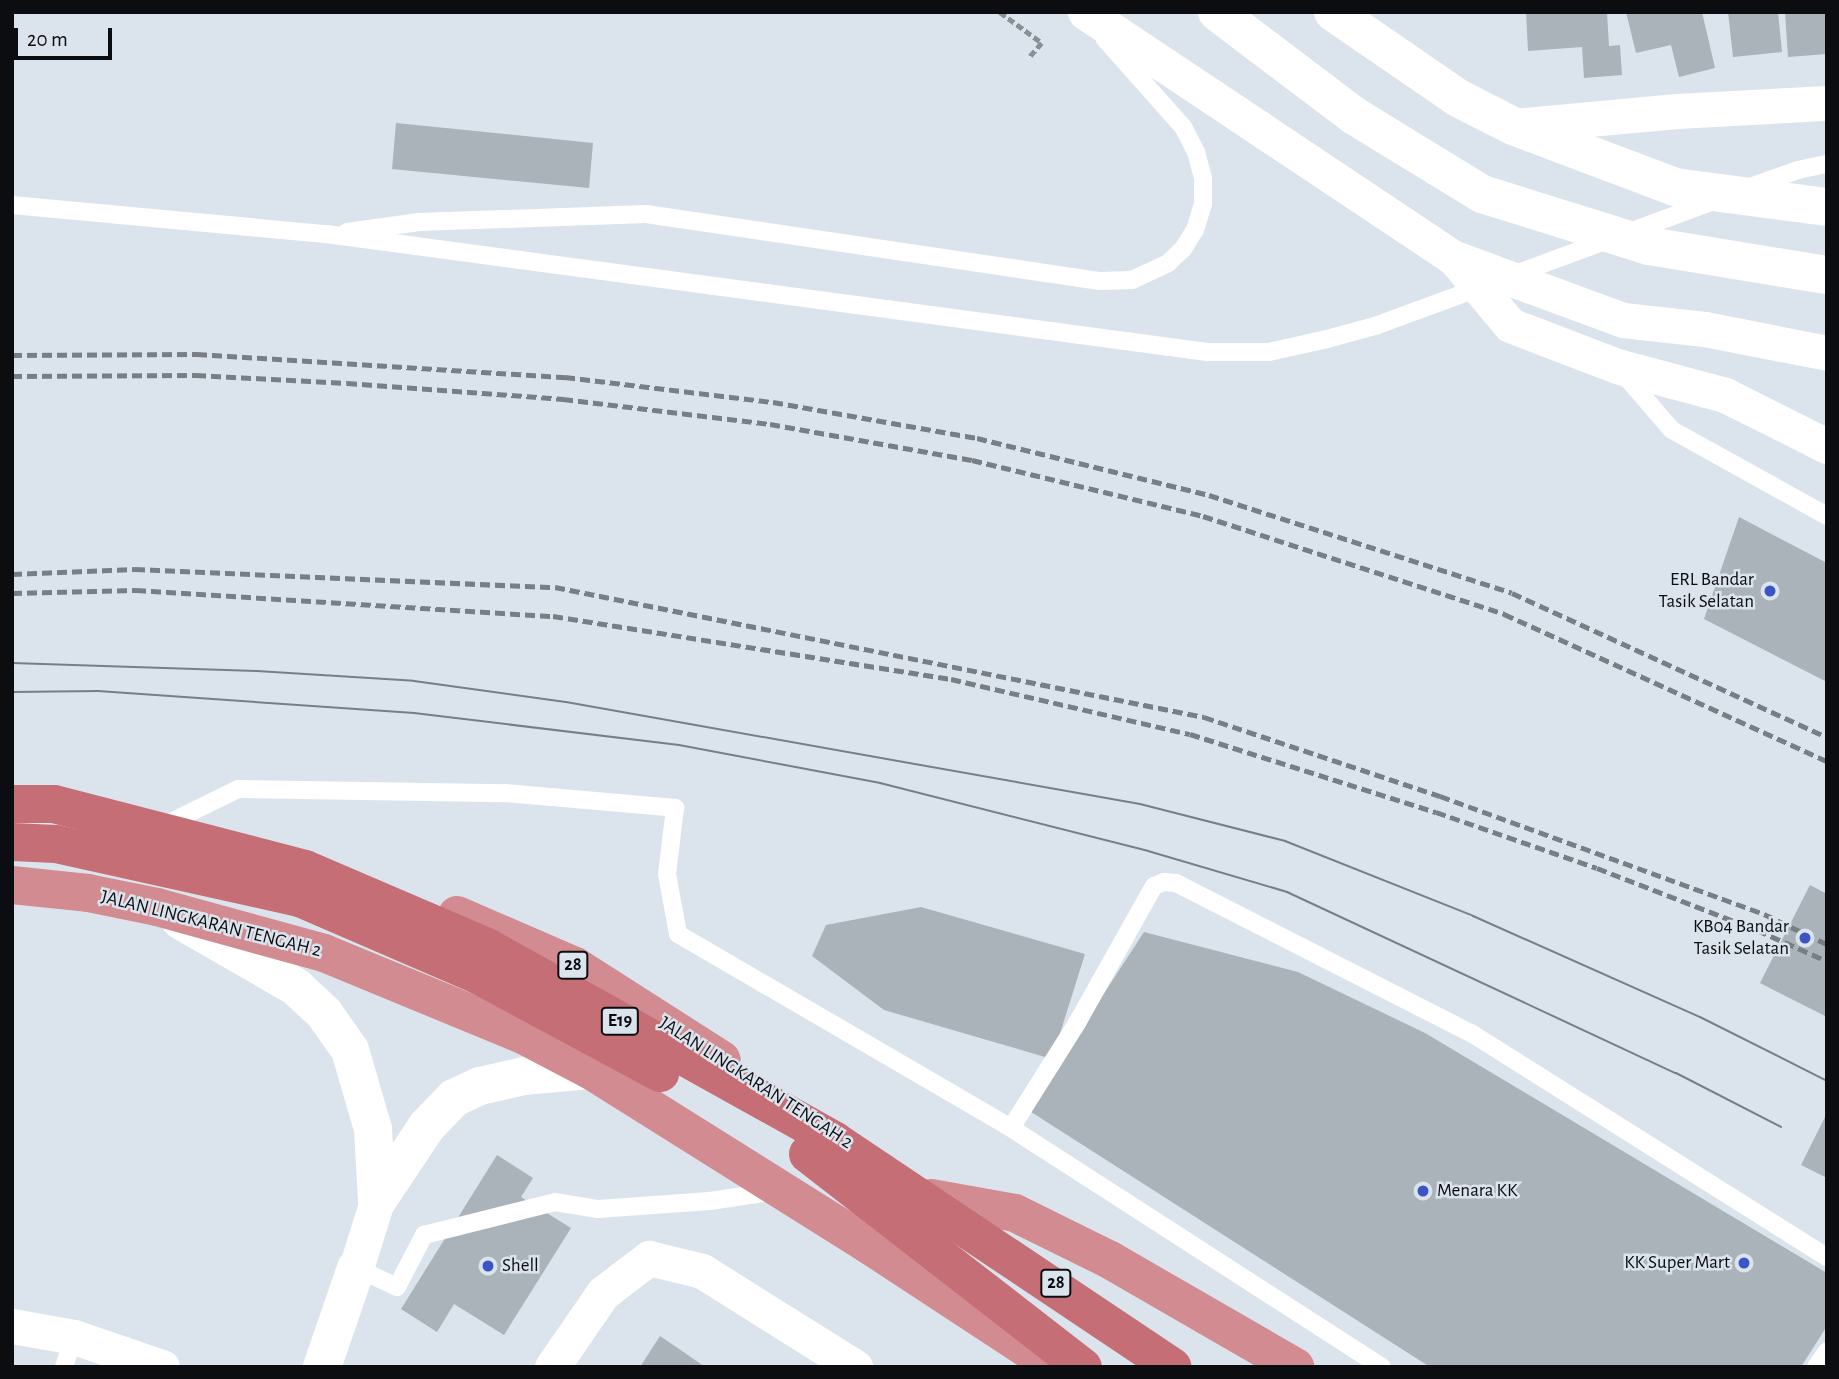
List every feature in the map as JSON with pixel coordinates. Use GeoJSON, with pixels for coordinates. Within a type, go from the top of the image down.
{"type":"FeatureCollection","features":[{"type":"Feature","properties":{"kind":"highway","name":"JALAN LINGKARAN TENGAH 2"},"geometry":{"type":"LineString","coordinates":[[12,803],[170,822],[230,837],[407,894],[575,966],[931,1198],[1181,1367]]}},
{"type":"Feature","properties":{"kind":"highway","name":"E19"},"geometry":{"type":"LineString","coordinates":[[12,803],[54,804],[305,869],[487,947],[835,1141],[1172,1367]]}},
{"type":"Feature","properties":{"kind":"highway","name":"E19"},"geometry":{"type":"LineString","coordinates":[[12,842],[56,844],[300,898],[478,975],[820,1161],[1083,1367]]}},
{"type":"Feature","properties":{"kind":"highway","name":"JALAN LINGKARAN TENGAH 2"},"geometry":{"type":"LineString","coordinates":[[12,885],[88,893],[158,907],[324,953],[521,1034],[590,1070],[783,1190],[1055,1367]]}},
{"type":"Feature","properties":{"kind":"highway"},"geometry":{"type":"LineString","coordinates":[[931,1198],[1015,1213],[1110,1260],[1294,1367]]}},
{"type":"Feature","properties":{"kind":"street"},"geometry":{"type":"LineString","coordinates":[[1083,12],[1452,257],[1623,320],[1705,329],[1827,353]]}},
{"type":"Feature","properties":{"kind":"street"},"geometry":{"type":"LineString","coordinates":[[1217,12],[1353,115],[1482,194],[1649,246],[1827,275]]}},
{"type":"Feature","properties":{"kind":"street"},"geometry":{"type":"LineString","coordinates":[[1333,12],[1458,98],[1513,126],[1675,187],[1827,207]]}},
{"type":"Feature","properties":{"kind":"street"},"geometry":{"type":"LineString","coordinates":[[1513,126],[1677,111],[1827,103]]}},
{"type":"Feature","properties":{"kind":"street"},"geometry":{"type":"LineString","coordinates":[[1452,257],[1510,325],[1617,366],[1725,395],[1827,446]]}},
{"type":"Feature","properties":{"kind":"street"},"geometry":{"type":"LineString","coordinates":[[158,907],[296,987],[324,1013],[350,1051],[373,1129],[377,1201]]}},
{"type":"Feature","properties":{"kind":"street"},"geometry":{"type":"LineString","coordinates":[[322,1367],[377,1201],[427,1126],[454,1098],[480,1086],[524,1076],[590,1070]]}},
{"type":"Feature","properties":{"kind":"street"},"geometry":{"type":"LineString","coordinates":[[552,1367],[603,1293],[649,1258],[702,1271],[855,1367]]}},
{"type":"Feature","properties":{"kind":"street"},"geometry":{"type":"LineString","coordinates":[[12,1326],[69,1352],[162,1367]]}},
{"type":"Feature","properties":{"kind":"lane"},"geometry":{"type":"LineString","coordinates":[[327,234],[419,222],[646,214],[1100,281],[1132,280],[1168,263],[1182,249],[1195,230],[1203,204],[1203,178],[1196,152],[1183,127],[1083,12]]}},
{"type":"Feature","properties":{"kind":"lane"},"geometry":{"type":"LineString","coordinates":[[12,205],[327,234],[1207,352],[1269,352],[1375,326],[1798,170],[1827,164]]}},
{"type":"Feature","properties":{"kind":"lane"},"geometry":{"type":"LineString","coordinates":[[1617,366],[1672,430],[1827,516]]}},
{"type":"Feature","properties":{"kind":"lane"},"geometry":{"type":"LineString","coordinates":[[170,822],[238,789],[505,793],[675,808],[667,874],[678,934],[1010,1128],[1382,1367]]}},
{"type":"Feature","properties":{"kind":"lane"},"geometry":{"type":"LineString","coordinates":[[1010,1128],[1077,1023],[1154,886],[1164,882],[1176,883],[1472,1033],[1827,1257]]}},
{"type":"Feature","properties":{"kind":"lane"},"geometry":{"type":"LineString","coordinates":[[356,1268],[397,1287],[424,1235],[555,1202],[598,1209],[710,1201],[783,1190]]}},
{"type":"Feature","properties":{"kind":"lane"},"geometry":{"type":"LineString","coordinates":[[1816,1367],[1827,1351]]}},
{"type":"Feature","properties":{"kind":"path"},"geometry":{"type":"LineString","coordinates":[[1000,12],[1042,43],[1030,57]]}},
{"type":"Feature","properties":{"kind":"building"},"geometry":{"type":"Polygon","coordinates":[[[1526,12],[1607,12],[1609,46],[1620,45],[1622,75],[1584,78],[1582,47],[1528,51],[1526,12]]]}},
{"type":"Feature","properties":{"kind":"building"},"geometry":{"type":"Polygon","coordinates":[[[1626,12],[1702,12],[1715,68],[1679,77],[1671,45],[1636,53],[1626,12]]]}},
{"type":"Feature","properties":{"kind":"building"},"geometry":{"type":"Polygon","coordinates":[[[1728,12],[1778,12],[1782,52],[1733,57],[1728,12]]]}},
{"type":"Feature","properties":{"kind":"building"},"geometry":{"type":"Polygon","coordinates":[[[1785,12],[1827,12],[1827,54],[1788,57],[1785,12]]]}},
{"type":"Feature","properties":{"kind":"building"},"geometry":{"type":"Polygon","coordinates":[[[396,123],[593,143],[589,188],[392,169],[396,123]]]}},
{"type":"Feature","properties":{"kind":"building","name":"ERL Bandar Tasik Selatan"},"geometry":{"type":"Polygon","coordinates":[[[1739,517],[1827,563],[1827,682],[1704,619],[1739,517]]]}},
{"type":"Feature","properties":{"kind":"building","name":"KB04 Bandar Tasik Selatan"},"geometry":{"type":"Polygon","coordinates":[[[1810,885],[1827,894],[1827,1017],[1760,983],[1810,885]]]}},
{"type":"Feature","properties":{"kind":"building"},"geometry":{"type":"Polygon","coordinates":[[[921,907],[1085,954],[1052,1059],[884,1010],[812,956],[826,925],[921,907]]]}},
{"type":"Feature","properties":{"kind":"building","name":"Menara KK"},"geometry":{"type":"Polygon","coordinates":[[[1144,932],[1298,972],[1425,1033],[1827,1273],[1827,1326],[1801,1367],[1430,1367],[1028,1110],[1144,932]]]}},
{"type":"Feature","properties":{"kind":"building"},"geometry":{"type":"Polygon","coordinates":[[[1827,1113],[1827,1178],[1801,1165],[1827,1113]]]}},
{"type":"Feature","properties":{"kind":"building","name":"Shell"},"geometry":{"type":"Polygon","coordinates":[[[497,1155],[533,1178],[521,1197],[571,1228],[504,1335],[454,1304],[437,1332],[401,1309],[497,1155]]]}},
{"type":"Feature","properties":{"kind":"building"},"geometry":{"type":"Polygon","coordinates":[[[660,1336],[685,1353],[705,1367],[640,1367],[660,1336]]]}},
{"type":"Feature","properties":{"kind":"tram line"},"geometry":{"type":"LineString","coordinates":[[12,663],[257,671],[414,681],[566,702],[1140,804],[1285,841],[1473,916],[1700,1017],[1827,1081]]}},
{"type":"Feature","properties":{"kind":"tram line"},"geometry":{"type":"LineString","coordinates":[[12,692],[98,691],[414,713],[679,745],[880,783],[1148,851],[1287,892],[1676,1073],[1781,1127]]}},
{"type":"Feature","properties":{"kind":"railway"},"geometry":{"type":"LineString","coordinates":[[12,355],[197,354],[565,377],[773,402],[977,438],[1209,495],[1512,593],[1827,737]]}},
{"type":"Feature","properties":{"kind":"railway"},"geometry":{"type":"LineString","coordinates":[[12,376],[196,375],[563,399],[770,424],[972,460],[1203,516],[1504,614],[1827,761]]}},
{"type":"Feature","properties":{"kind":"railway"},"geometry":{"type":"LineString","coordinates":[[12,574],[135,569],[555,587],[1204,717],[1440,796],[1764,914],[1827,944]]}},
{"type":"Feature","properties":{"kind":"railway"},"geometry":{"type":"LineString","coordinates":[[12,593],[136,590],[553,616],[951,679],[1190,734],[1436,812],[1597,868],[1757,930],[1827,961]]}},
{"type":"Feature","properties":{"kind":"place","name":"ERL Bandar Tasik Selatan"},"geometry":{"type":"Point","coordinates":[1770,591]}},
{"type":"Feature","properties":{"kind":"place","name":"KB04 Bandar Tasik Selatan"},"geometry":{"type":"Point","coordinates":[1805,938]}},
{"type":"Feature","properties":{"kind":"place","name":"Menara KK"},"geometry":{"type":"Point","coordinates":[1423,1191]}},
{"type":"Feature","properties":{"kind":"place","name":"KK Super Mart"},"geometry":{"type":"Point","coordinates":[1744,1263]}},
{"type":"Feature","properties":{"kind":"place","name":"Shell"},"geometry":{"type":"Point","coordinates":[488,1266]}}]}
